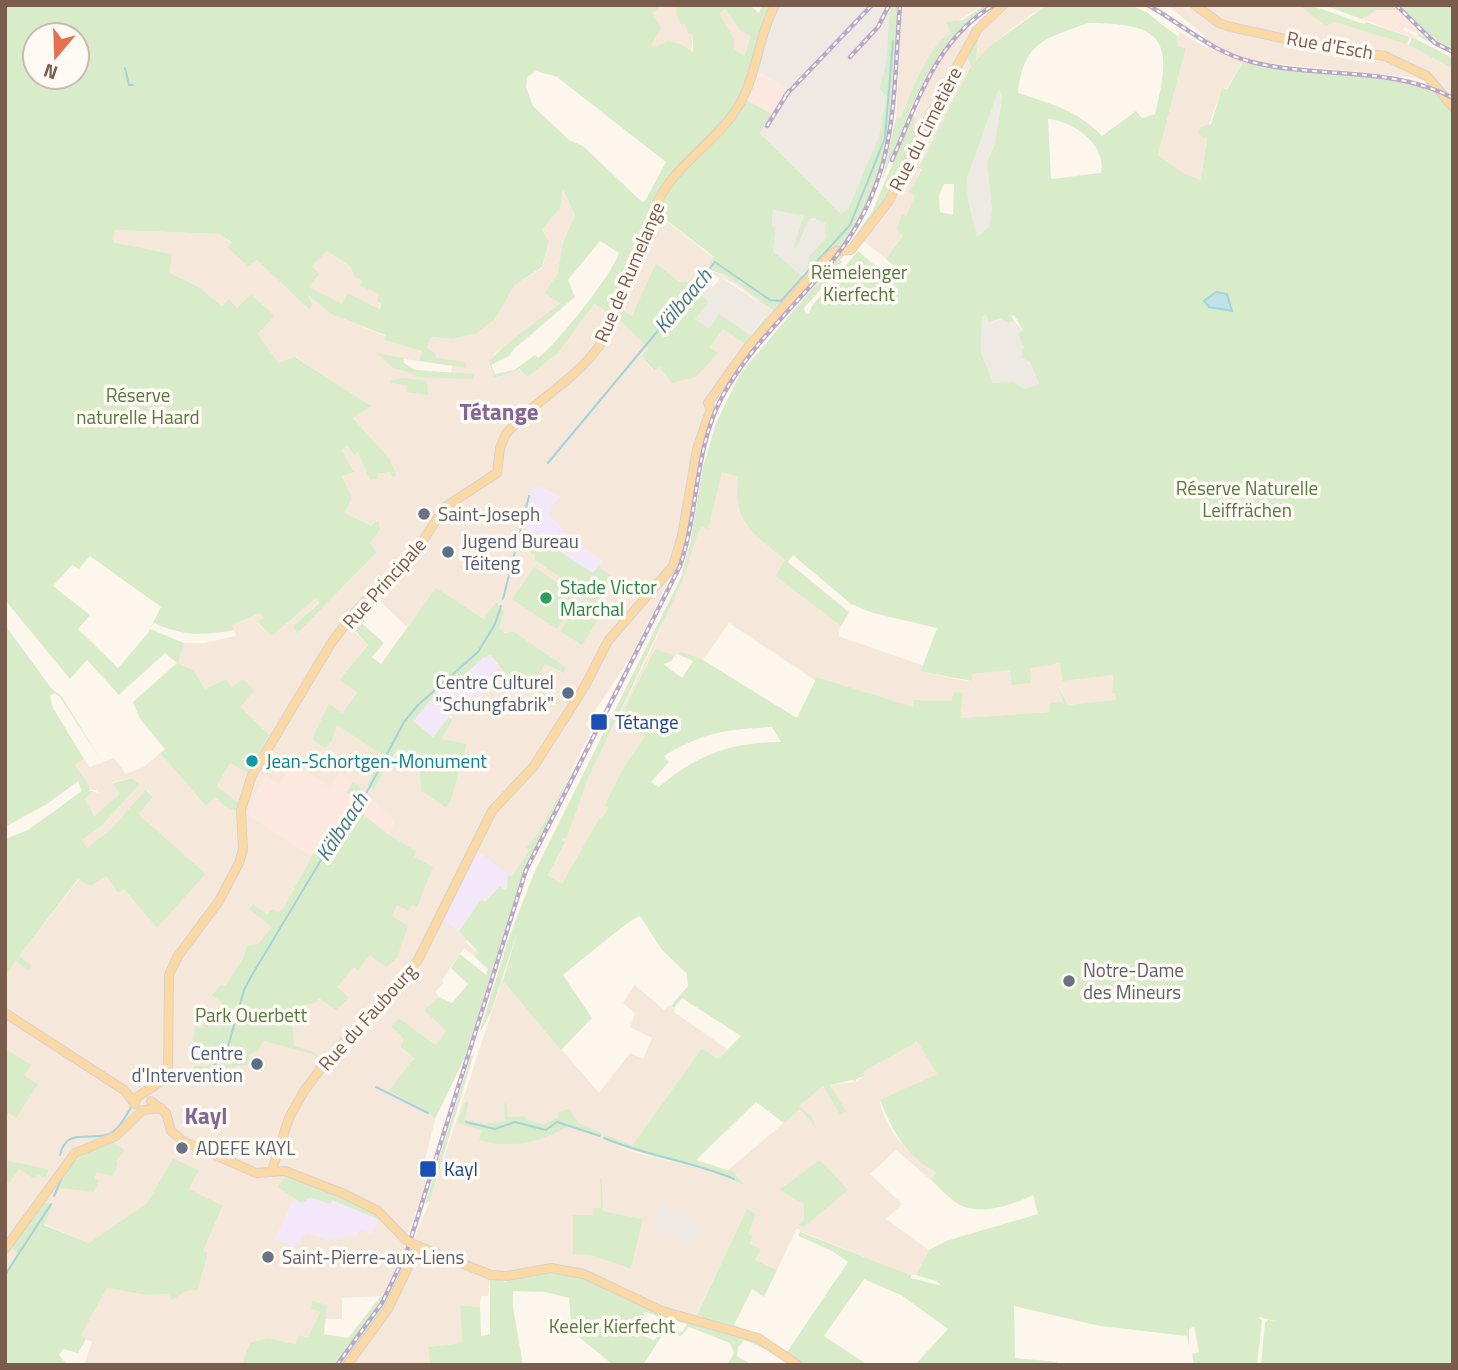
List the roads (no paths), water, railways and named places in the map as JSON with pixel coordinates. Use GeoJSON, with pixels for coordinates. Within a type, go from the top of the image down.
{"type":"FeatureCollection","features":[{"type":"Feature","properties":{"kind":"main road","name":"Rue de Rumelange"},"geometry":{"type":"LineString","coordinates":[[500,466],[500,448],[510,429],[583,365],[601,344],[663,192],[676,174],[732,115],[743,98],[762,32],[775,5]]}},
{"type":"Feature","properties":{"kind":"main road","name":"Rue du Cimetière"},"geometry":{"type":"LineString","coordinates":[[708,403],[748,347],[828,257],[836,251],[846,252],[856,244],[889,201],[923,128],[976,30],[1003,5]]}},
{"type":"Feature","properties":{"kind":"main road","name":"Rue d'Esch"},"geometry":{"type":"LineString","coordinates":[[1195,5],[1219,23],[1231,27],[1327,48],[1385,56],[1427,76],[1453,107]]}},
{"type":"Feature","properties":{"kind":"main road","name":"Rue du Faubourg"},"geometry":{"type":"LineString","coordinates":[[272,1170],[297,1101],[324,1064],[418,960],[492,811],[530,772],[610,639],[674,564],[682,536],[696,449],[711,409],[708,403]]}},
{"type":"Feature","properties":{"kind":"main road","name":"Rue Principale"},"geometry":{"type":"LineString","coordinates":[[143,1102],[154,1085],[166,1076],[169,1066],[169,975],[178,956],[219,901],[239,863],[245,793],[283,721],[346,623],[418,548],[445,507],[487,482],[500,466]]}},
{"type":"Feature","properties":{"kind":"main road"},"geometry":{"type":"LineString","coordinates":[[5,1013],[143,1102],[161,1108],[168,1115],[175,1136],[263,1175],[272,1170],[306,1177],[372,1207],[414,1244],[491,1275],[507,1276],[551,1268],[574,1271],[662,1311],[758,1338],[798,1365]]}},
{"type":"Feature","properties":{"kind":"main road"},"geometry":{"type":"LineString","coordinates":[[5,1250],[65,1163],[87,1146],[116,1136],[143,1102]]}},
{"type":"Feature","properties":{"kind":"main road"},"geometry":{"type":"LineString","coordinates":[[347,1365],[392,1303],[414,1244]]}},
{"type":"Feature","properties":{"kind":"water"},"geometry":{"type":"Polygon","coordinates":[[[1216,292],[1227,294],[1232,311],[1209,307],[1204,301],[1216,292]]]}},
{"type":"Feature","properties":{"kind":"waterway","name":"Kälbaach"},"geometry":{"type":"LineString","coordinates":[[548,463],[715,262],[770,300],[781,301],[850,225],[885,138],[893,41]]}},
{"type":"Feature","properties":{"kind":"waterway"},"geometry":{"type":"LineString","coordinates":[[125,68],[129,85],[133,85]]}},
{"type":"Feature","properties":{"kind":"waterway","name":"Kälbaach"},"geometry":{"type":"LineString","coordinates":[[503,599],[529,496]]}},
{"type":"Feature","properties":{"kind":"waterway","name":"Kälbaach"},"geometry":{"type":"LineString","coordinates":[[212,1068],[227,1050],[244,990],[252,975],[327,850],[358,809],[404,722],[418,705],[478,652],[495,624],[501,606]]}},
{"type":"Feature","properties":{"kind":"waterway"},"geometry":{"type":"LineString","coordinates":[[376,1087],[428,1113]]}},
{"type":"Feature","properties":{"kind":"waterway","name":"Kälbaach"},"geometry":{"type":"LineString","coordinates":[[60,1155],[67,1141],[72,1138],[111,1133],[132,1106]]}},
{"type":"Feature","properties":{"kind":"waterway"},"geometry":{"type":"LineString","coordinates":[[466,1122],[495,1129],[515,1122],[546,1130],[557,1122],[600,1136]]}},
{"type":"Feature","properties":{"kind":"waterway"},"geometry":{"type":"LineString","coordinates":[[604,1138],[734,1179]]}},
{"type":"Feature","properties":{"kind":"waterway","name":"Kälbaach"},"geometry":{"type":"LineString","coordinates":[[54,1196],[62,1178]]}},
{"type":"Feature","properties":{"kind":"waterway","name":"Kälbaach"},"geometry":{"type":"LineString","coordinates":[[5,1275],[51,1204]]}},
{"type":"Feature","properties":{"kind":"railway"},"geometry":{"type":"LineString","coordinates":[[785,96],[872,5]]}},
{"type":"Feature","properties":{"kind":"railway"},"geometry":{"type":"LineString","coordinates":[[850,57],[878,27],[889,5]]}},
{"type":"Feature","properties":{"kind":"railway"},"geometry":{"type":"LineString","coordinates":[[337,1365],[382,1303],[407,1251],[526,870],[680,566],[691,523],[706,438],[722,397],[745,361],[829,265],[852,234],[868,203],[888,142],[900,5]]}},
{"type":"Feature","properties":{"kind":"railway"},"geometry":{"type":"LineString","coordinates":[[892,160],[920,94],[943,53],[957,35],[994,5]]}},
{"type":"Feature","properties":{"kind":"railway"},"geometry":{"type":"LineString","coordinates":[[1148,5],[1211,45],[1237,58],[1277,67],[1404,81],[1453,98]]}},
{"type":"Feature","properties":{"kind":"railway"},"geometry":{"type":"LineString","coordinates":[[1396,5],[1435,43],[1453,52]]}},
{"type":"Feature","properties":{"kind":"railway"},"geometry":{"type":"LineString","coordinates":[[767,126],[789,91]]}},
{"type":"Feature","properties":{"kind":"place","name":"Saint-Joseph"},"geometry":{"type":"Point","coordinates":[424,514]}},
{"type":"Feature","properties":{"kind":"place","name":"Jugend Bureau Téiteng"},"geometry":{"type":"Point","coordinates":[448,552]}},
{"type":"Feature","properties":{"kind":"place","name":"Stade Victor Marchal"},"geometry":{"type":"Point","coordinates":[546,598]}},
{"type":"Feature","properties":{"kind":"place","name":"Centre Culturel \"Schungfabrik\""},"geometry":{"type":"Point","coordinates":[568,693]}},
{"type":"Feature","properties":{"kind":"place","name":"Tétange"},"geometry":{"type":"Point","coordinates":[599,722]}},
{"type":"Feature","properties":{"kind":"place","name":"Jean-Schortgen-Monument"},"geometry":{"type":"Point","coordinates":[252,761]}},
{"type":"Feature","properties":{"kind":"place","name":"Notre-Dame des Mineurs"},"geometry":{"type":"Point","coordinates":[1069,981]}},
{"type":"Feature","properties":{"kind":"place","name":"Centre d'Intervention"},"geometry":{"type":"Point","coordinates":[257,1064]}},
{"type":"Feature","properties":{"kind":"place","name":"ADEFE KAYL"},"geometry":{"type":"Point","coordinates":[182,1148]}},
{"type":"Feature","properties":{"kind":"place","name":"Kayl"},"geometry":{"type":"Point","coordinates":[428,1169]}},
{"type":"Feature","properties":{"kind":"place","name":"Saint-Pierre-aux-Liens"},"geometry":{"type":"Point","coordinates":[268,1257]}},
{"type":"Feature","properties":{"kind":"district","name":"Tétange"},"geometry":{"type":"Point","coordinates":[499,412]}},
{"type":"Feature","properties":{"kind":"district","name":"Kayl"},"geometry":{"type":"Point","coordinates":[206,1116]}},
{"type":"Feature","properties":{"kind":"park label","name":"Rëmelenger Kierfecht"},"geometry":{"type":"Point","coordinates":[859,283]}},
{"type":"Feature","properties":{"kind":"park label","name":"Réserve naturelle Haard"},"geometry":{"type":"Point","coordinates":[138,406]}},
{"type":"Feature","properties":{"kind":"park label","name":"Réserve Naturelle Leiffrächen"},"geometry":{"type":"Point","coordinates":[1247,499]}},
{"type":"Feature","properties":{"kind":"park label","name":"Park Ouerbett"},"geometry":{"type":"Point","coordinates":[251,1015]}},
{"type":"Feature","properties":{"kind":"park label","name":"Keeler Kierfecht"},"geometry":{"type":"Point","coordinates":[612,1326]}}]}
